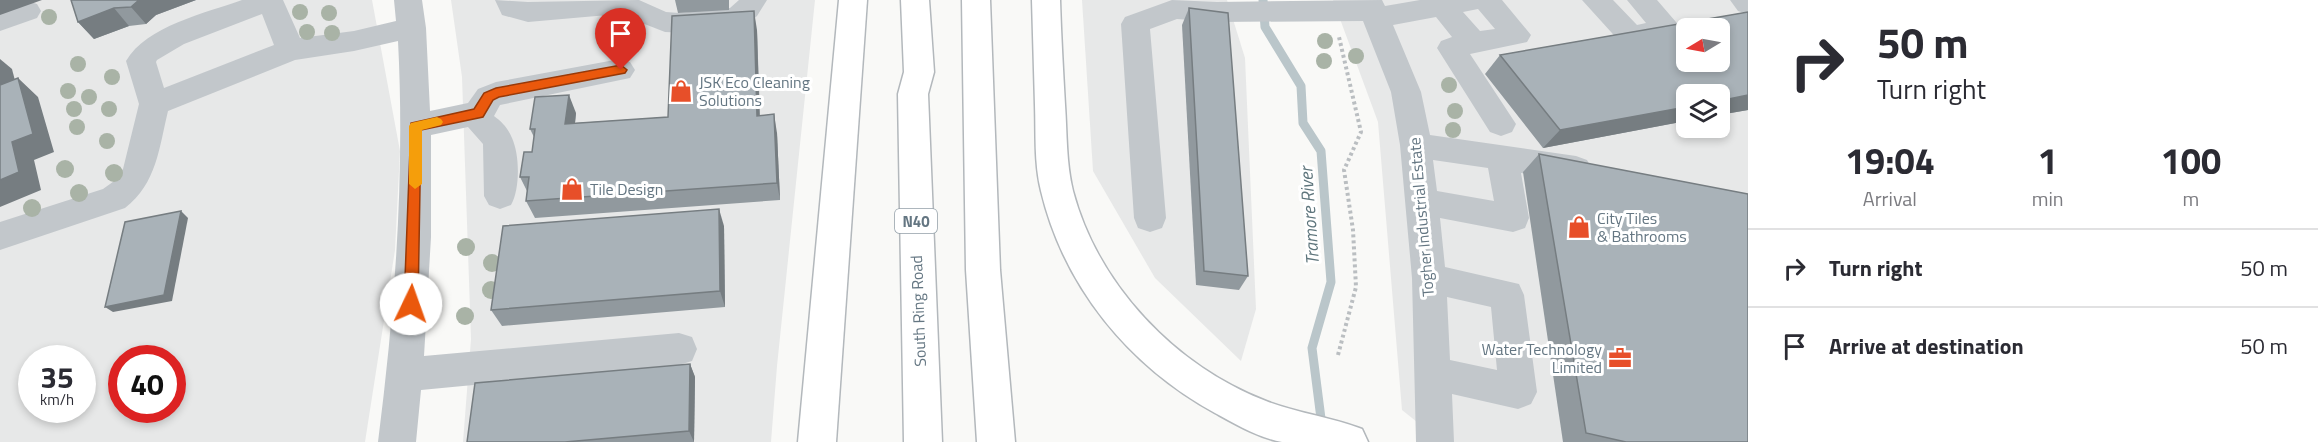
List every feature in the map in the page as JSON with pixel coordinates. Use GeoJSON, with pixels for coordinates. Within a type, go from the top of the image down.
{"type":"FeatureCollection","features":[{"type":"Feature","properties":{"kind":"highway"},"geometry":{"type":"LineString","coordinates":[[817,442],[853,0]]}},
{"type":"Feature","properties":{"kind":"highway","name":"South Ring Road"},"geometry":{"type":"LineString","coordinates":[[915,0],[919,72],[913,94],[923,442]]}},
{"type":"Feature","properties":{"kind":"highway"},"geometry":{"type":"LineString","coordinates":[[976,0],[983,270],[996,442]]}},
{"type":"Feature","properties":{"kind":"highway"},"geometry":{"type":"LineString","coordinates":[[983,270],[995,0]]}},
{"type":"Feature","properties":{"kind":"highway"},"geometry":{"type":"LineString","coordinates":[[1046,0],[1051,146],[1057,189],[1074,242],[1103,294],[1119,316],[1141,339],[1190,379],[1265,418],[1349,442]]}},
{"type":"Feature","properties":{"kind":"street"},"geometry":{"type":"LineString","coordinates":[[509,0],[512,8],[528,12],[620,4],[631,6],[671,23],[732,18],[744,12],[753,0]]}},
{"type":"Feature","properties":{"kind":"street"},"geometry":{"type":"LineString","coordinates":[[1150,218],[1135,24],[1175,9],[1228,12],[1324,12],[1443,6],[1474,0]]}},
{"type":"Feature","properties":{"kind":"street"},"geometry":{"type":"LineString","coordinates":[[1486,0],[1517,35],[1451,48],[1501,124]]}},
{"type":"Feature","properties":{"kind":"street"},"geometry":{"type":"LineString","coordinates":[[1596,0],[1631,36],[1668,29],[1641,0]]}},
{"type":"Feature","properties":{"kind":"street"},"geometry":{"type":"LineString","coordinates":[[1744,0],[1748,4]]}},
{"type":"Feature","properties":{"kind":"street"},"geometry":{"type":"LineString","coordinates":[[0,236],[114,199],[128,188],[138,171],[154,104],[141,61],[143,54],[159,44],[262,4],[273,7],[291,50]]}},
{"type":"Feature","properties":{"kind":"street"},"geometry":{"type":"LineString","coordinates":[[1443,6],[1473,43]]}},
{"type":"Feature","properties":{"kind":"street","name":"Togher Industrial Estate"},"geometry":{"type":"LineString","coordinates":[[1372,10],[1406,92],[1416,145],[1429,278],[1435,442]]}},
{"type":"Feature","properties":{"kind":"street"},"geometry":{"type":"LineString","coordinates":[[0,21],[27,11]]}},
{"type":"Feature","properties":{"kind":"street"},"geometry":{"type":"LineString","coordinates":[[154,104],[291,50],[354,41],[410,14],[415,126],[414,240],[405,375],[397,442]]}},
{"type":"Feature","properties":{"kind":"street"},"geometry":{"type":"LineString","coordinates":[[415,126],[478,113],[489,97],[496,93],[621,70]]}},
{"type":"Feature","properties":{"kind":"street"},"geometry":{"type":"LineString","coordinates":[[478,113],[482,125],[497,140],[500,196]]}},
{"type":"Feature","properties":{"kind":"street"},"geometry":{"type":"LineString","coordinates":[[1416,145],[1608,174]]}},
{"type":"Feature","properties":{"kind":"street"},"geometry":{"type":"LineString","coordinates":[[1422,202],[1513,218],[1502,158]]}},
{"type":"Feature","properties":{"kind":"street"},"geometry":{"type":"LineString","coordinates":[[1429,278],[1507,295],[1518,392],[1433,373]]}},
{"type":"Feature","properties":{"kind":"street"},"geometry":{"type":"LineString","coordinates":[[405,375],[679,349]]}},
{"type":"Feature","properties":{"kind":"path"},"geometry":{"type":"LineString","coordinates":[[1324,12],[1337,28],[1361,132],[1344,170],[1353,230],[1356,287],[1338,355]]}},
{"type":"Feature","properties":{"kind":"shaded area"},"geometry":{"type":"Polygon","coordinates":[[[0,0],[372,0],[400,151],[395,250],[365,442],[0,442],[0,0]]]}},
{"type":"Feature","properties":{"kind":"shaded area"},"geometry":{"type":"Polygon","coordinates":[[[451,0],[815,0],[771,442],[463,442],[471,339],[462,77],[451,0]]]}},
{"type":"Feature","properties":{"kind":"shaded area"},"geometry":{"type":"Polygon","coordinates":[[[1082,0],[1227,0],[1245,58],[1256,309],[1241,361],[1155,278],[1093,171],[1082,0]]]}},
{"type":"Feature","properties":{"kind":"shaded area"},"geometry":{"type":"Polygon","coordinates":[[[1333,0],[1748,0],[1748,442],[1442,442],[1402,410],[1378,122],[1333,0]]]}},
{"type":"Feature","properties":{"kind":"building"},"geometry":{"type":"Polygon","coordinates":[[[71,0],[139,0],[131,7],[114,8],[78,22],[71,0]]]}},
{"type":"Feature","properties":{"kind":"building"},"geometry":{"type":"Polygon","coordinates":[[[1189,8],[1228,13],[1248,276],[1204,271],[1189,8]]]}},
{"type":"Feature","properties":{"kind":"building"},"geometry":{"type":"Polygon","coordinates":[[[754,11],[757,116],[774,114],[777,183],[526,201],[529,177],[520,177],[524,152],[532,152],[535,129],[530,129],[535,97],[569,95],[565,124],[668,117],[672,16],[754,11]]]}},
{"type":"Feature","properties":{"kind":"building"},"geometry":{"type":"Polygon","coordinates":[[[1748,12],[1748,95],[1730,99],[1730,84],[1676,84],[1676,109],[1560,130],[1500,55],[1676,24],[1676,72],[1730,72],[1730,18],[1713,18],[1748,12]]]}},
{"type":"Feature","properties":{"kind":"building"},"geometry":{"type":"Polygon","coordinates":[[[18,78],[33,134],[12,142],[19,172],[0,180],[0,85],[18,78]]]}},
{"type":"Feature","properties":{"kind":"building"},"geometry":{"type":"Polygon","coordinates":[[[1539,154],[1748,194],[1748,442],[1626,442],[1586,433],[1539,154]]]}},
{"type":"Feature","properties":{"kind":"building"},"geometry":{"type":"Polygon","coordinates":[[[719,209],[720,291],[491,310],[503,226],[719,209]]]}},
{"type":"Feature","properties":{"kind":"building"},"geometry":{"type":"Polygon","coordinates":[[[181,211],[164,295],[105,307],[125,222],[181,211]]]}},
{"type":"Feature","properties":{"kind":"building"},"geometry":{"type":"Polygon","coordinates":[[[690,364],[689,431],[565,442],[467,442],[475,383],[690,364]]]}},
{"type":"Feature","properties":{"kind":"waterway","name":"Tramore River"},"geometry":{"type":"LineString","coordinates":[[1263,0],[1265,27],[1301,86],[1303,123],[1321,151],[1331,282],[1312,348],[1324,442]]}},
{"type":"Feature","properties":{"kind":"slow traffic"},"geometry":{"type":"LineString","coordinates":[[415,184],[415,126],[437,122]]}},
{"type":"Feature","properties":{"kind":"place","name":"JSK Eco Cleaning Solutions"},"geometry":{"type":"Point","coordinates":[681,91]}},
{"type":"Feature","properties":{"kind":"place","name":"Tile Design"},"geometry":{"type":"Point","coordinates":[572,189]}},
{"type":"Feature","properties":{"kind":"place","name":"City Tiles & Bathrooms"},"geometry":{"type":"Point","coordinates":[1579,227]}},
{"type":"Feature","properties":{"kind":"place","name":"Water Technology Limited"},"geometry":{"type":"Point","coordinates":[1620,358]}},
{"type":"Feature","properties":{"kind":"route"},"geometry":{"type":"LineString","coordinates":[[411,304],[416,180],[415,126],[478,113],[489,97],[496,93],[621,70]]}}]}
